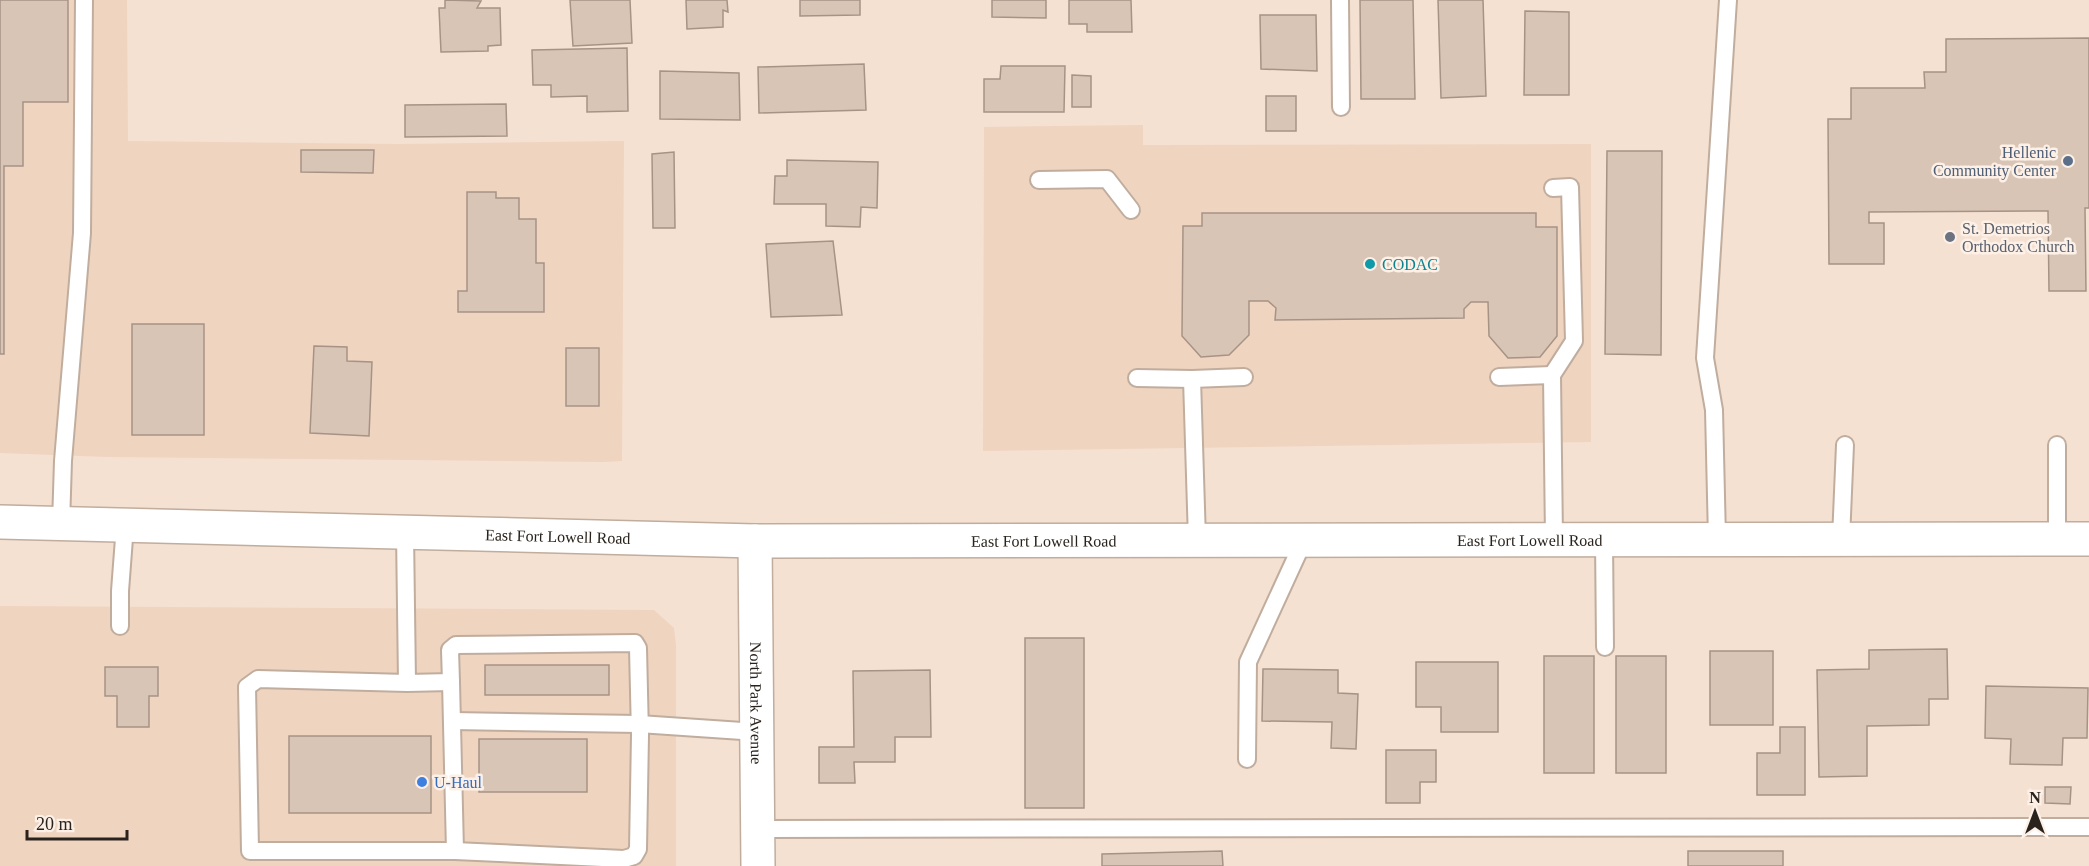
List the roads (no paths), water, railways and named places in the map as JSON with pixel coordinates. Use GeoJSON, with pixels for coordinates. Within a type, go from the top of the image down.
{"type":"FeatureCollection","features":[{"type":"Feature","properties":{"kind":"main road","name":"East Fort Lowell Road"},"geometry":{"type":"LineString","coordinates":[[0,522],[754,541],[2089,539]]}},
{"type":"Feature","properties":{"kind":"main road","name":"North Park Avenue"},"geometry":{"type":"LineString","coordinates":[[754,541],[758,866]]}},
{"type":"Feature","properties":{"kind":"lane"},"geometry":{"type":"LineString","coordinates":[[61,524],[63,461],[82,233],[84,0]]}},
{"type":"Feature","properties":{"kind":"lane"},"geometry":{"type":"LineString","coordinates":[[1340,0],[1341,107]]}},
{"type":"Feature","properties":{"kind":"lane"},"geometry":{"type":"LineString","coordinates":[[1718,539],[1714,410],[1705,358],[1728,0]]}},
{"type":"Feature","properties":{"kind":"lane"},"geometry":{"type":"LineString","coordinates":[[1039,180],[1107,179],[1131,210]]}},
{"type":"Feature","properties":{"kind":"lane"},"geometry":{"type":"LineString","coordinates":[[1553,188],[1570,187],[1574,341],[1552,375],[1554,539]]}},
{"type":"Feature","properties":{"kind":"lane"},"geometry":{"type":"LineString","coordinates":[[1499,377],[1552,375]]}},
{"type":"Feature","properties":{"kind":"lane"},"geometry":{"type":"LineString","coordinates":[[1137,378],[1244,377]]}},
{"type":"Feature","properties":{"kind":"lane"},"geometry":{"type":"LineString","coordinates":[[1192,379],[1197,540]]}},
{"type":"Feature","properties":{"kind":"lane"},"geometry":{"type":"LineString","coordinates":[[1841,539],[1845,445]]}},
{"type":"Feature","properties":{"kind":"lane"},"geometry":{"type":"LineString","coordinates":[[2057,445],[2057,539]]}},
{"type":"Feature","properties":{"kind":"lane"},"geometry":{"type":"LineString","coordinates":[[120,626],[124,525]]}},
{"type":"Feature","properties":{"kind":"lane"},"geometry":{"type":"LineString","coordinates":[[405,532],[407,683]]}},
{"type":"Feature","properties":{"kind":"lane"},"geometry":{"type":"LineString","coordinates":[[1604,539],[1605,647]]}},
{"type":"Feature","properties":{"kind":"lane"},"geometry":{"type":"LineString","coordinates":[[1247,759],[1248,662],[1304,540]]}},
{"type":"Feature","properties":{"kind":"lane"},"geometry":{"type":"LineString","coordinates":[[451,682],[258,679],[251,683],[247,687],[250,851],[455,851],[624,859],[634,856],[638,849],[639,724],[638,648],[635,643],[456,645],[450,650],[451,682],[452,721],[455,851]]}},
{"type":"Feature","properties":{"kind":"lane"},"geometry":{"type":"LineString","coordinates":[[452,721],[639,724],[757,732]]}},
{"type":"Feature","properties":{"kind":"lane"},"geometry":{"type":"LineString","coordinates":[[757,829],[2089,827]]}},
{"type":"Feature","properties":{"kind":"place","name":"Hellenic Community Center"},"geometry":{"type":"Point","coordinates":[2068,161]}},
{"type":"Feature","properties":{"kind":"place","name":"St. Demetrios Orthodox Church"},"geometry":{"type":"Point","coordinates":[1950,237]}},
{"type":"Feature","properties":{"kind":"place","name":"CODAC"},"geometry":{"type":"Point","coordinates":[1370,264]}},
{"type":"Feature","properties":{"kind":"place","name":"U-Haul"},"geometry":{"type":"Point","coordinates":[422,782]}}]}
